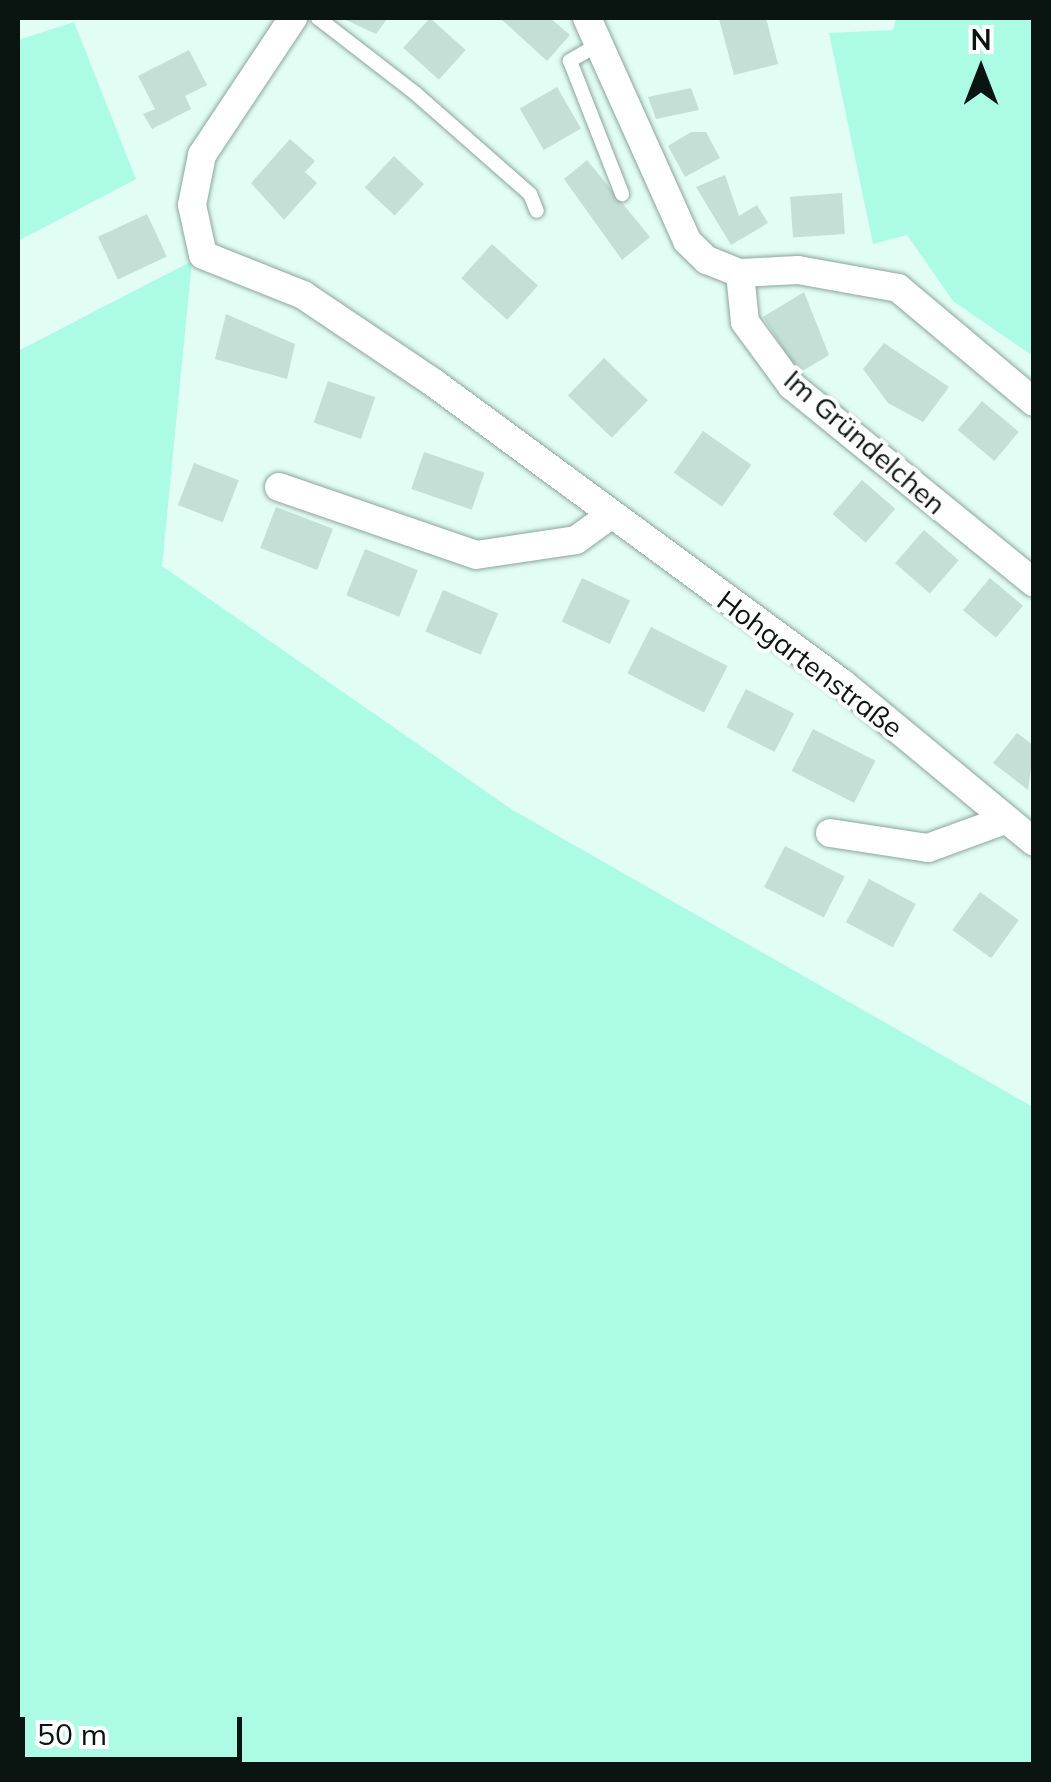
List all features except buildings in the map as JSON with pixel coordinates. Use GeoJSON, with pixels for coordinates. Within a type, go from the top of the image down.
{"type":"FeatureCollection","features":[{"type":"Feature","properties":{"kind":"street","name":"Hohgartenstraße"},"geometry":{"type":"LineString","coordinates":[[293,18],[202,155],[192,206],[203,255],[303,295],[842,683],[1034,842]]}},
{"type":"Feature","properties":{"kind":"street"},"geometry":{"type":"LineString","coordinates":[[588,18],[687,241],[740,272],[798,270],[898,288],[1034,402]]}},
{"type":"Feature","properties":{"kind":"street","name":"Im Gründelchen"},"geometry":{"type":"LineString","coordinates":[[740,272],[745,322],[792,386],[1034,583]]}},
{"type":"Feature","properties":{"kind":"street"},"geometry":{"type":"LineString","coordinates":[[998,374],[1034,378]]}},
{"type":"Feature","properties":{"kind":"street"},"geometry":{"type":"LineString","coordinates":[[279,487],[476,555],[576,540],[609,516]]}},
{"type":"Feature","properties":{"kind":"street"},"geometry":{"type":"LineString","coordinates":[[830,833],[928,848],[1005,820]]}},
{"type":"Feature","properties":{"kind":"lane"},"geometry":{"type":"LineString","coordinates":[[318,18],[444,118],[538,211]]}},
{"type":"Feature","properties":{"kind":"lane"},"geometry":{"type":"LineString","coordinates":[[600,44],[570,61],[622,194]]}},
{"type":"Feature","properties":{"kind":"green space"},"geometry":{"type":"Polygon","coordinates":[[[896,18],[1033,18],[1033,356],[953,301],[907,235],[873,244],[829,33],[893,30],[896,18]]]}},
{"type":"Feature","properties":{"kind":"green space"},"geometry":{"type":"Polygon","coordinates":[[[74,22],[136,179],[18,241],[18,40],[74,22]]]}},
{"type":"Feature","properties":{"kind":"green space"},"geometry":{"type":"Polygon","coordinates":[[[192,261],[162,566],[511,809],[1033,1107],[1033,1764],[18,1764],[18,351],[192,261]]]}}]}
